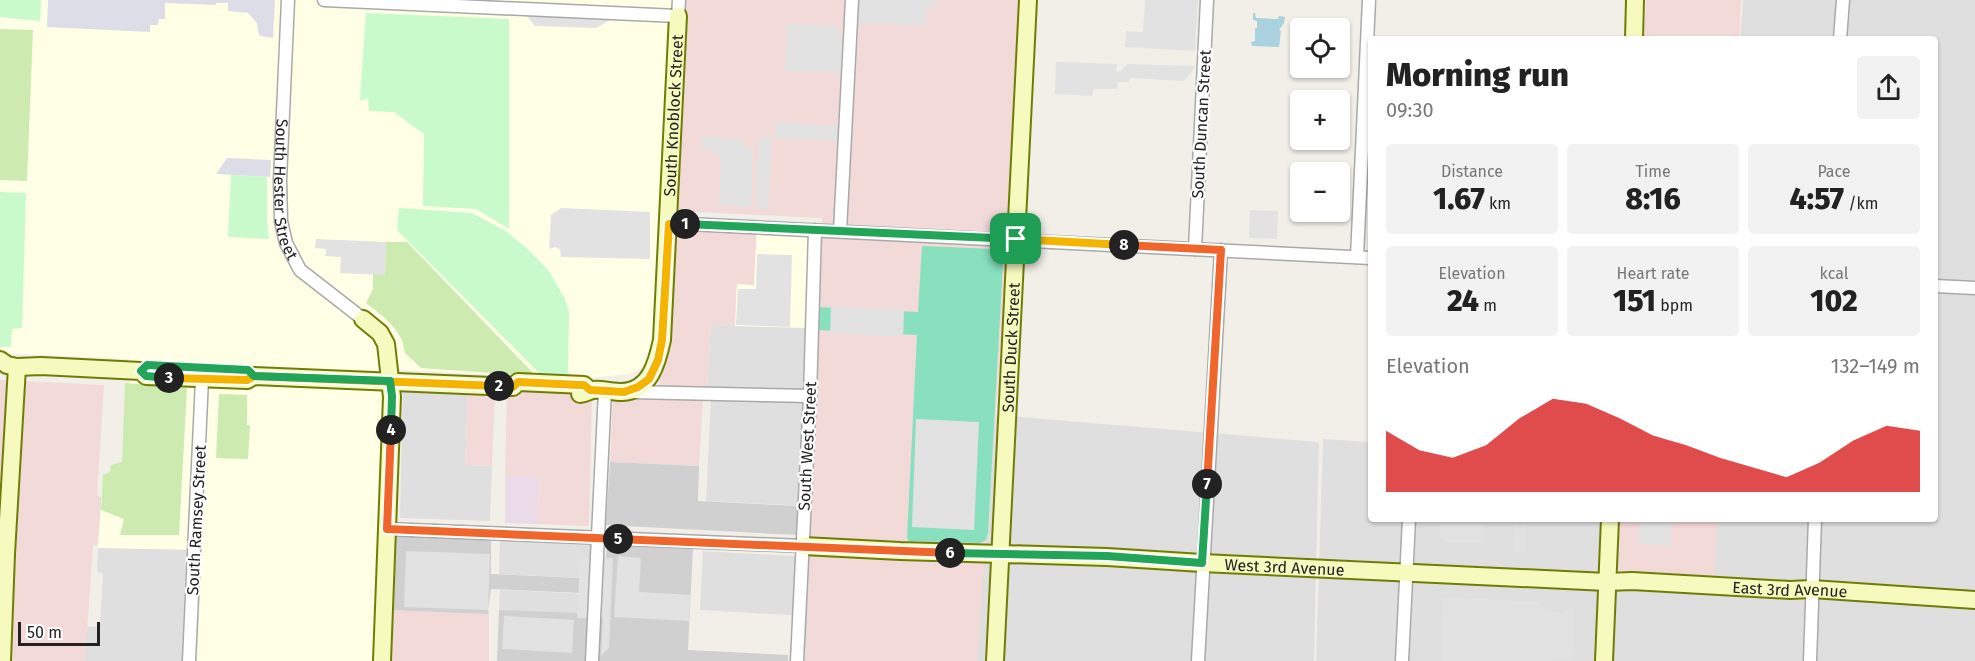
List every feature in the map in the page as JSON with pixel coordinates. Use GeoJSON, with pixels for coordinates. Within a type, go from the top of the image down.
{"type":"FeatureCollection","features":[{"type":"Feature","properties":{"kind":"street","name":"South Hester Street"},"geometry":{"type":"LineString","coordinates":[[288,0],[280,180],[281,221],[286,243],[300,270],[380,333],[386,344],[392,396],[382,661]]}},
{"type":"Feature","properties":{"kind":"street"},"geometry":{"type":"LineString","coordinates":[[324,0],[679,8]]}},
{"type":"Feature","properties":{"kind":"street"},"geometry":{"type":"LineString","coordinates":[[840,231],[852,0]]}},
{"type":"Feature","properties":{"kind":"street","name":"South Duck Street"},"geometry":{"type":"LineString","coordinates":[[995,661],[1028,0]]}},
{"type":"Feature","properties":{"kind":"street","name":"South Duncan Street"},"geometry":{"type":"LineString","coordinates":[[1195,249],[1207,0]]}},
{"type":"Feature","properties":{"kind":"street"},"geometry":{"type":"LineString","coordinates":[[1357,258],[1369,0]]}},
{"type":"Feature","properties":{"kind":"street"},"geometry":{"type":"LineString","coordinates":[[1634,36],[1635,0]]}},
{"type":"Feature","properties":{"kind":"street"},"geometry":{"type":"LineString","coordinates":[[1840,36],[1842,0]]}},
{"type":"Feature","properties":{"kind":"street","name":"South Knoblock Street"},"geometry":{"type":"LineString","coordinates":[[624,392],[638,387],[649,379],[658,360],[662,340],[679,8]]}},
{"type":"Feature","properties":{"kind":"street"},"geometry":{"type":"LineString","coordinates":[[669,224],[1016,239],[1368,258]]}},
{"type":"Feature","properties":{"kind":"street","name":"South West Street"},"geometry":{"type":"LineString","coordinates":[[797,661],[810,396],[815,230]]}},
{"type":"Feature","properties":{"kind":"street"},"geometry":{"type":"LineString","coordinates":[[1198,661],[1221,250]]}},
{"type":"Feature","properties":{"kind":"street"},"geometry":{"type":"LineString","coordinates":[[1938,286],[1975,288]]}},
{"type":"Feature","properties":{"kind":"street"},"geometry":{"type":"LineString","coordinates":[[141,371],[147,365],[248,370],[254,376]]}},
{"type":"Feature","properties":{"kind":"street"},"geometry":{"type":"LineString","coordinates":[[2,661],[6,366],[141,371],[146,376],[202,379],[247,380],[254,376],[513,387],[518,382],[584,385],[597,390],[624,392],[810,396]]}},
{"type":"Feature","properties":{"kind":"street","name":"South Ramsey Street"},"geometry":{"type":"LineString","coordinates":[[189,661],[202,379]]}},
{"type":"Feature","properties":{"kind":"street"},"geometry":{"type":"LineString","coordinates":[[592,661],[597,539],[597,390]]}},
{"type":"Feature","properties":{"kind":"street"},"geometry":{"type":"LineString","coordinates":[[1402,661],[1409,522]]}},
{"type":"Feature","properties":{"kind":"street"},"geometry":{"type":"LineString","coordinates":[[1604,661],[1610,522]]}},
{"type":"Feature","properties":{"kind":"street"},"geometry":{"type":"LineString","coordinates":[[1810,661],[1815,522]]}},
{"type":"Feature","properties":{"kind":"street","name":"West 3rd Avenue"},"geometry":{"type":"LineString","coordinates":[[387,529],[597,539],[1107,556],[1202,563],[1606,582]]}},
{"type":"Feature","properties":{"kind":"street","name":"East 3rd Avenue"},"geometry":{"type":"LineString","coordinates":[[1606,582],[1632,581],[1790,590],[1812,589],[1975,600]]}},
{"type":"Feature","properties":{"kind":"shaded area"},"geometry":{"type":"Polygon","coordinates":[[[0,0],[675,0],[655,353],[645,366],[630,374],[577,379],[383,369],[374,661],[197,661],[202,550],[98,548],[103,475],[124,474],[129,359],[0,353],[0,0]]]}},
{"type":"Feature","properties":{"kind":"shaded area"},"geometry":{"type":"Polygon","coordinates":[[[48,0],[275,0],[273,38],[260,36],[257,23],[248,13],[228,11],[228,3],[216,3],[216,5],[165,3],[165,19],[159,19],[158,25],[150,25],[150,32],[47,27],[48,0]]]}},
{"type":"Feature","properties":{"kind":"shaded area"},"geometry":{"type":"Polygon","coordinates":[[[683,0],[1027,0],[977,661],[806,661],[822,218],[678,211],[683,0]]]}},
{"type":"Feature","properties":{"kind":"shaded area"},"geometry":{"type":"Polygon","coordinates":[[[858,0],[937,0],[937,7],[926,7],[926,26],[857,23],[858,0]]]}},
{"type":"Feature","properties":{"kind":"shaded area"},"geometry":{"type":"Polygon","coordinates":[[[1145,0],[1198,0],[1195,51],[1125,47],[1126,31],[1143,32],[1145,0]]]}},
{"type":"Feature","properties":{"kind":"shaded area"},"geometry":{"type":"Polygon","coordinates":[[[1646,0],[1741,0],[1739,36],[1644,36],[1646,0]]]}},
{"type":"Feature","properties":{"kind":"shaded area"},"geometry":{"type":"Polygon","coordinates":[[[1743,0],[1975,0],[1975,661],[1316,661],[1323,439],[1368,442],[1368,522],[1938,522],[1938,36],[1740,36],[1743,0]]]}},
{"type":"Feature","properties":{"kind":"shaded area"},"geometry":{"type":"Polygon","coordinates":[[[527,16],[610,20],[596,28],[535,26],[527,16]]]}},
{"type":"Feature","properties":{"kind":"shaded area"},"geometry":{"type":"Polygon","coordinates":[[[787,24],[839,26],[839,35],[843,42],[841,73],[785,71],[787,24]]]}},
{"type":"Feature","properties":{"kind":"shaded area"},"geometry":{"type":"Polygon","coordinates":[[[1056,62],[1117,64],[1116,71],[1119,72],[1128,64],[1196,66],[1184,81],[1130,78],[1129,82],[1118,82],[1117,89],[1094,89],[1092,96],[1055,94],[1056,62]]]}},
{"type":"Feature","properties":{"kind":"shaded area"},"geometry":{"type":"Polygon","coordinates":[[[776,122],[841,126],[840,141],[775,138],[776,122]]]}},
{"type":"Feature","properties":{"kind":"shaded area"},"geometry":{"type":"Polygon","coordinates":[[[701,136],[744,140],[744,148],[753,148],[751,207],[719,205],[721,157],[701,146],[701,136]]]}},
{"type":"Feature","properties":{"kind":"shaded area"},"geometry":{"type":"Polygon","coordinates":[[[759,137],[772,137],[768,210],[756,206],[759,137]]]}},
{"type":"Feature","properties":{"kind":"shaded area"},"geometry":{"type":"Polygon","coordinates":[[[227,158],[271,160],[270,177],[216,174],[227,158]]]}},
{"type":"Feature","properties":{"kind":"shaded area"},"geometry":{"type":"Polygon","coordinates":[[[561,208],[650,212],[650,259],[561,257],[560,250],[556,247],[549,249],[551,215],[561,208]]]}},
{"type":"Feature","properties":{"kind":"shaded area"},"geometry":{"type":"Polygon","coordinates":[[[1250,210],[1278,211],[1277,239],[1249,238],[1250,210]]]}},
{"type":"Feature","properties":{"kind":"shaded area"},"geometry":{"type":"Polygon","coordinates":[[[668,223],[757,227],[754,285],[737,285],[735,326],[711,325],[707,391],[659,389],[668,223]]]}},
{"type":"Feature","properties":{"kind":"shaded area"},"geometry":{"type":"Polygon","coordinates":[[[757,227],[815,230],[812,328],[735,326],[737,284],[754,285],[757,227]]]}},
{"type":"Feature","properties":{"kind":"shaded area"},"geometry":{"type":"Polygon","coordinates":[[[316,239],[386,242],[385,275],[340,273],[341,257],[325,256],[326,249],[315,248],[316,239]]]}},
{"type":"Feature","properties":{"kind":"shaded area"},"geometry":{"type":"Polygon","coordinates":[[[757,254],[792,255],[790,327],[736,325],[738,289],[756,289],[757,254]]]}},
{"type":"Feature","properties":{"kind":"shaded area"},"geometry":{"type":"Polygon","coordinates":[[[831,306],[904,310],[903,337],[830,333],[831,306]]]}},
{"type":"Feature","properties":{"kind":"shaded area"},"geometry":{"type":"Polygon","coordinates":[[[711,325],[812,328],[809,396],[707,391],[711,325]]]}},
{"type":"Feature","properties":{"kind":"shaded area"},"geometry":{"type":"Polygon","coordinates":[[[0,380],[104,385],[97,496],[102,497],[98,545],[93,545],[85,661],[0,661],[0,380]]]}},
{"type":"Feature","properties":{"kind":"shaded area"},"geometry":{"type":"Polygon","coordinates":[[[403,388],[468,391],[465,465],[492,466],[490,521],[400,518],[403,388]]]}},
{"type":"Feature","properties":{"kind":"shaded area"},"geometry":{"type":"Polygon","coordinates":[[[507,390],[592,395],[589,526],[537,524],[540,478],[505,476],[507,390]]]}},
{"type":"Feature","properties":{"kind":"shaded area"},"geometry":{"type":"Polygon","coordinates":[[[468,391],[495,392],[492,466],[465,465],[468,391]]]}},
{"type":"Feature","properties":{"kind":"shaded area"},"geometry":{"type":"Polygon","coordinates":[[[613,397],[703,399],[699,466],[610,462],[613,397]]]}},
{"type":"Feature","properties":{"kind":"shaded area"},"geometry":{"type":"Polygon","coordinates":[[[711,397],[814,400],[1319,442],[1314,661],[804,661],[805,616],[700,610],[703,551],[810,557],[811,506],[706,501],[711,397]]]}},
{"type":"Feature","properties":{"kind":"shaded area"},"geometry":{"type":"Polygon","coordinates":[[[916,419],[979,422],[974,530],[912,527],[916,419]]]}},
{"type":"Feature","properties":{"kind":"shaded area"},"geometry":{"type":"Polygon","coordinates":[[[610,462],[699,466],[698,501],[800,506],[798,535],[606,525],[610,462]]]}},
{"type":"Feature","properties":{"kind":"shaded area"},"geometry":{"type":"Polygon","coordinates":[[[505,476],[540,478],[537,524],[505,523],[505,476]]]}},
{"type":"Feature","properties":{"kind":"shaded area"},"geometry":{"type":"Polygon","coordinates":[[[1439,522],[1483,522],[1484,543],[1447,542],[1441,538],[1439,522]]]}},
{"type":"Feature","properties":{"kind":"shaded area"},"geometry":{"type":"Polygon","coordinates":[[[1515,522],[1526,522],[1525,552],[1513,552],[1515,522]]]}},
{"type":"Feature","properties":{"kind":"shaded area"},"geometry":{"type":"Polygon","coordinates":[[[1620,522],[1717,522],[1714,585],[1617,580],[1620,522]]]}},
{"type":"Feature","properties":{"kind":"shaded area"},"geometry":{"type":"Polygon","coordinates":[[[1640,522],[1672,522],[1671,546],[1638,543],[1640,522]]]}},
{"type":"Feature","properties":{"kind":"shaded area"},"geometry":{"type":"Polygon","coordinates":[[[392,533],[491,539],[491,574],[604,579],[607,542],[693,548],[688,650],[788,655],[788,661],[497,661],[499,610],[603,614],[604,594],[491,589],[489,614],[387,610],[392,533]]]}},
{"type":"Feature","properties":{"kind":"shaded area"},"geometry":{"type":"Polygon","coordinates":[[[500,540],[591,543],[589,578],[499,574],[500,540]]]}},
{"type":"Feature","properties":{"kind":"shaded area"},"geometry":{"type":"Polygon","coordinates":[[[98,548],[186,549],[182,661],[66,661],[68,626],[100,627],[103,573],[97,572],[98,548]]]}},
{"type":"Feature","properties":{"kind":"shaded area"},"geometry":{"type":"Polygon","coordinates":[[[406,551],[490,554],[488,610],[404,607],[406,551]]]}},
{"type":"Feature","properties":{"kind":"shaded area"},"geometry":{"type":"Polygon","coordinates":[[[618,556],[641,558],[639,592],[691,595],[689,621],[614,617],[618,556]]]}},
{"type":"Feature","properties":{"kind":"shaded area"},"geometry":{"type":"Polygon","coordinates":[[[580,557],[613,558],[609,648],[601,656],[603,619],[577,618],[580,557]]]}},
{"type":"Feature","properties":{"kind":"shaded area"},"geometry":{"type":"Polygon","coordinates":[[[500,590],[588,594],[587,614],[499,610],[500,590]]]}},
{"type":"Feature","properties":{"kind":"shaded area"},"geometry":{"type":"Polygon","coordinates":[[[1443,597],[1540,602],[1541,611],[1562,613],[1574,607],[1572,659],[1441,661],[1443,597]]]}},
{"type":"Feature","properties":{"kind":"shaded area"},"geometry":{"type":"Polygon","coordinates":[[[387,610],[489,614],[489,661],[385,661],[387,610]]]}},
{"type":"Feature","properties":{"kind":"shaded area"},"geometry":{"type":"Polygon","coordinates":[[[504,616],[574,620],[572,653],[502,649],[504,616]]]}},
{"type":"Feature","properties":{"kind":"green space"},"geometry":{"type":"Polygon","coordinates":[[[0,0],[41,0],[40,21],[0,17],[0,0]]]}},
{"type":"Feature","properties":{"kind":"green space"},"geometry":{"type":"Polygon","coordinates":[[[366,13],[509,19],[509,229],[476,209],[423,206],[424,134],[394,112],[369,111],[368,98],[360,101],[366,13]]]}},
{"type":"Feature","properties":{"kind":"green space"},"geometry":{"type":"Polygon","coordinates":[[[0,29],[33,30],[27,181],[0,180],[0,29]]]}},
{"type":"Feature","properties":{"kind":"green space"},"geometry":{"type":"Polygon","coordinates":[[[231,175],[267,177],[269,239],[228,237],[231,175]]]}},
{"type":"Feature","properties":{"kind":"green space"},"geometry":{"type":"Polygon","coordinates":[[[0,192],[26,193],[22,328],[12,329],[11,347],[0,347],[0,192]]]}},
{"type":"Feature","properties":{"kind":"green space"},"geometry":{"type":"Polygon","coordinates":[[[399,208],[472,213],[506,231],[529,250],[549,271],[565,299],[569,312],[568,375],[539,373],[397,230],[399,208]]]}},
{"type":"Feature","properties":{"kind":"green space"},"geometry":{"type":"Polygon","coordinates":[[[386,242],[407,242],[536,376],[421,368],[405,353],[402,340],[395,329],[366,303],[373,289],[373,274],[385,275],[386,242]]]}},
{"type":"Feature","properties":{"kind":"green space"},"geometry":{"type":"Polygon","coordinates":[[[922,246],[995,249],[1003,263],[988,533],[986,540],[980,543],[909,541],[907,538],[917,335],[818,330],[819,307],[918,312],[922,246]]]}},
{"type":"Feature","properties":{"kind":"green space"},"geometry":{"type":"Polygon","coordinates":[[[125,383],[187,388],[179,535],[120,535],[124,519],[101,510],[103,475],[110,472],[111,465],[122,462],[125,383]]]}},
{"type":"Feature","properties":{"kind":"green space"},"geometry":{"type":"Polygon","coordinates":[[[219,394],[247,395],[247,425],[250,425],[248,459],[216,458],[219,394]]]}},
{"type":"Feature","properties":{"kind":"water"},"geometry":{"type":"Polygon","coordinates":[[[1253,13],[1256,18],[1285,17],[1279,30],[1281,31],[1279,47],[1252,46],[1251,42],[1255,41],[1255,28],[1257,28],[1257,21],[1253,20],[1253,13]]]}},
{"type":"Feature","properties":{"kind":"route"},"geometry":{"type":"LineString","coordinates":[[1016,239],[669,224],[662,340],[658,360],[649,379],[638,387],[624,392],[590,390],[584,385],[518,382],[513,387],[360,379],[254,376],[247,380],[172,378],[146,376],[141,371],[147,365],[248,370],[254,376],[390,381],[392,396],[387,529],[900,551],[1107,556],[1202,563],[1221,250],[1016,239]]}}]}
